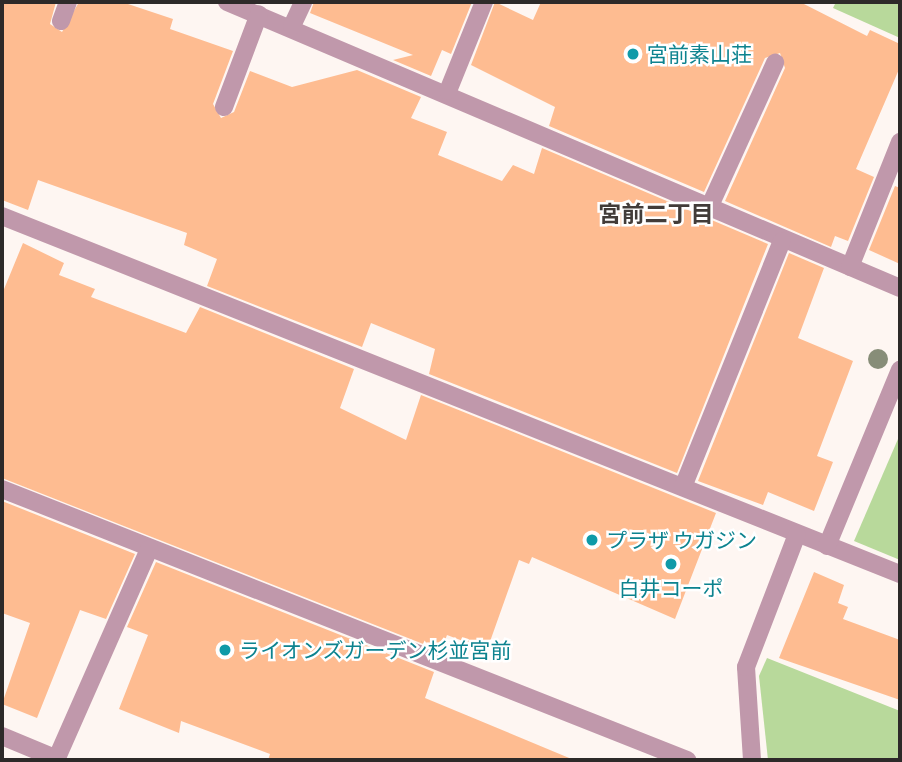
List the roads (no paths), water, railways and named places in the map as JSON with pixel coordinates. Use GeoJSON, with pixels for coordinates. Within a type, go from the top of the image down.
{"type":"FeatureCollection","features":[{"type":"Feature","properties":{"kind":"street"},"geometry":{"type":"LineString","coordinates":[[61,22],[68,2]]}},
{"type":"Feature","properties":{"kind":"street"},"geometry":{"type":"LineString","coordinates":[[227,2],[448,91],[708,210],[900,288]]}},
{"type":"Feature","properties":{"kind":"street"},"geometry":{"type":"LineString","coordinates":[[292,26],[303,2]]}},
{"type":"Feature","properties":{"kind":"street"},"geometry":{"type":"LineString","coordinates":[[448,91],[484,2]]}},
{"type":"Feature","properties":{"kind":"street"},"geometry":{"type":"LineString","coordinates":[[224,107],[259,14]]}},
{"type":"Feature","properties":{"kind":"street"},"geometry":{"type":"LineString","coordinates":[[708,210],[775,63]]}},
{"type":"Feature","properties":{"kind":"street"},"geometry":{"type":"LineString","coordinates":[[850,267],[900,142]]}},
{"type":"Feature","properties":{"kind":"street"},"geometry":{"type":"LineString","coordinates":[[2,216],[900,575]]}},
{"type":"Feature","properties":{"kind":"street"},"geometry":{"type":"LineString","coordinates":[[682,487],[782,241]]}},
{"type":"Feature","properties":{"kind":"street"},"geometry":{"type":"LineString","coordinates":[[827,546],[900,370]]}},
{"type":"Feature","properties":{"kind":"street"},"geometry":{"type":"LineString","coordinates":[[2,489],[687,760]]}},
{"type":"Feature","properties":{"kind":"street"},"geometry":{"type":"LineString","coordinates":[[752,760],[747,667],[797,534]]}},
{"type":"Feature","properties":{"kind":"street"},"geometry":{"type":"LineString","coordinates":[[2,736],[56,760],[149,549]]}},
{"type":"Feature","properties":{"kind":"place","name":"宮前素山荘"},"geometry":{"type":"Point","coordinates":[633,54]}},
{"type":"Feature","properties":{"kind":"place","name":"プラザ ウガジン"},"geometry":{"type":"Point","coordinates":[592,540]}},
{"type":"Feature","properties":{"kind":"place","name":"白井コーポ"},"geometry":{"type":"Point","coordinates":[671,564]}},
{"type":"Feature","properties":{"kind":"place","name":"ライオンズガーデン杉並宮前"},"geometry":{"type":"Point","coordinates":[225,650]}},
{"type":"Feature","properties":{"kind":"district","name":"宮前二丁目"},"geometry":{"type":"Point","coordinates":[656,213]}}]}
